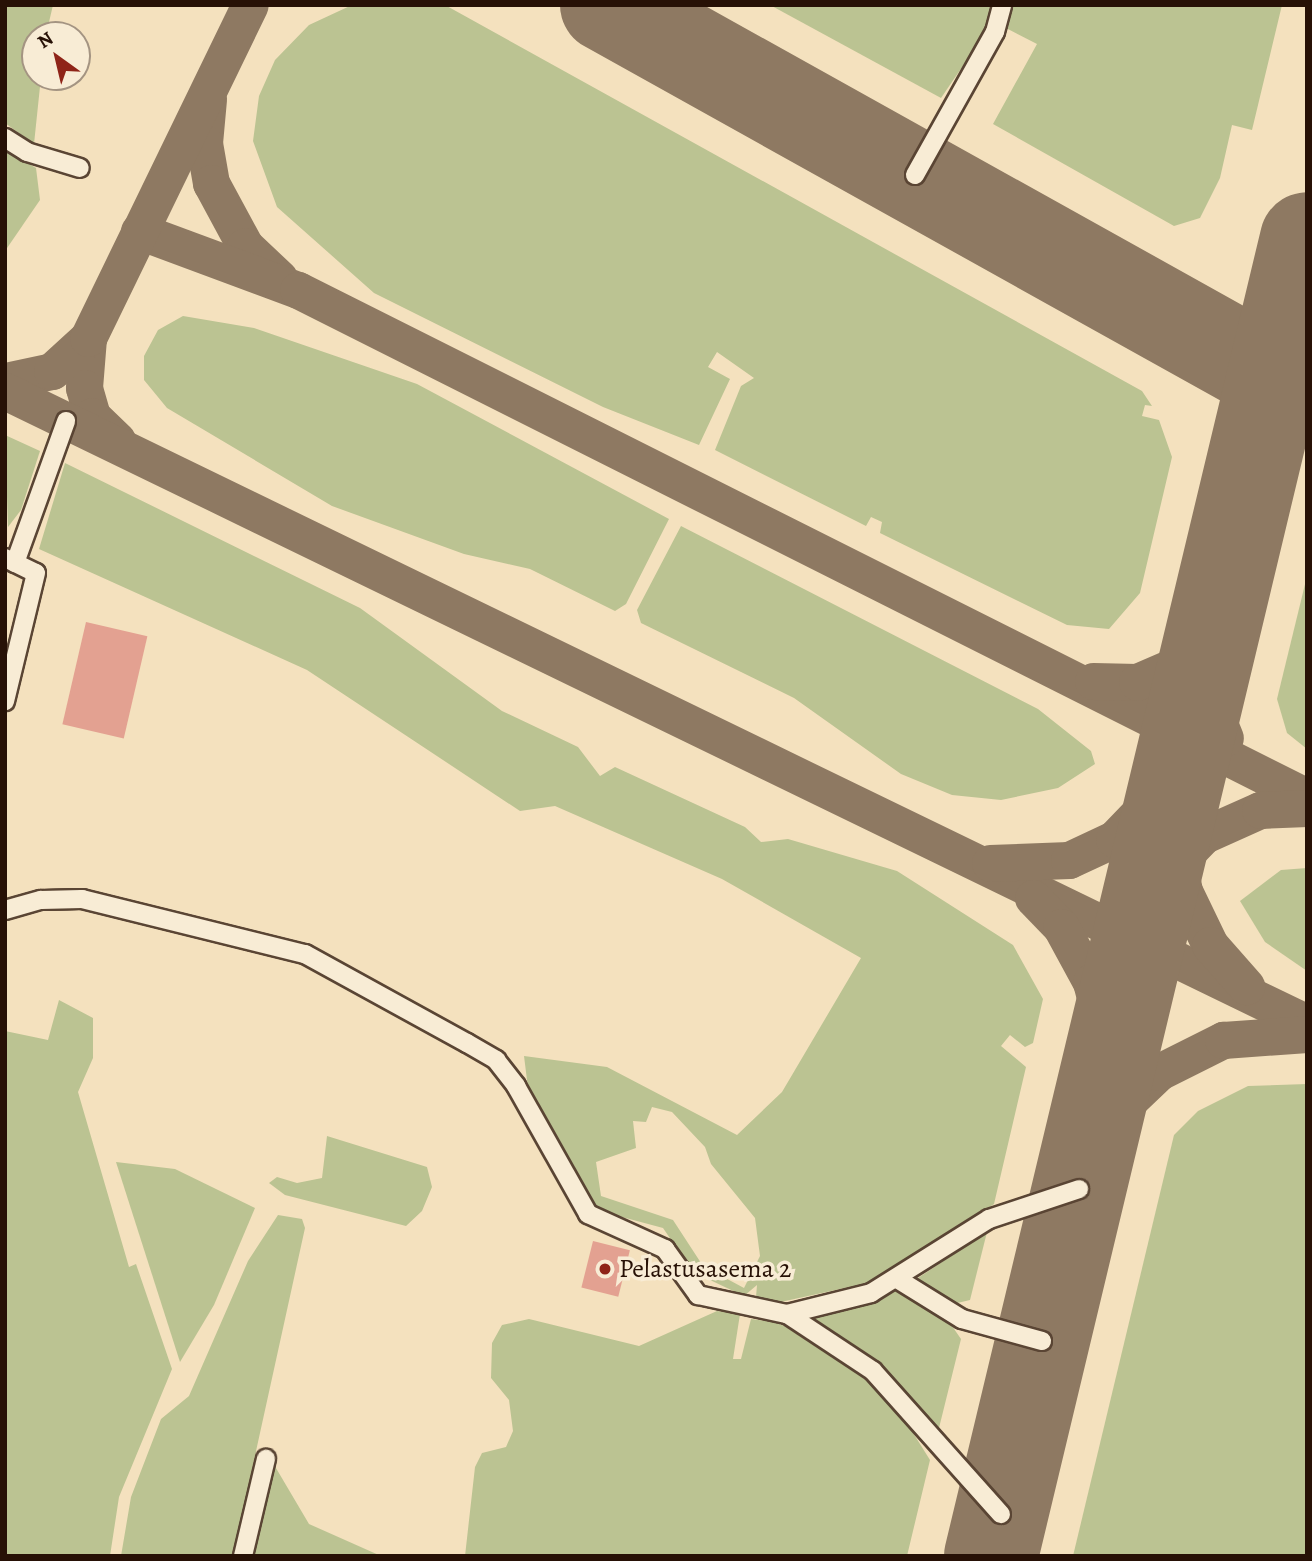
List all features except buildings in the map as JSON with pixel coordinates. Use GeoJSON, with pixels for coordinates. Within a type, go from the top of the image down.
{"type":"FeatureCollection","features":[{"type":"Feature","properties":{"kind":"lane"},"geometry":{"type":"LineString","coordinates":[[915,175],[995,32],[1002,5]]}},
{"type":"Feature","properties":{"kind":"lane"},"geometry":{"type":"LineString","coordinates":[[5,138],[27,152],[80,168]]}},
{"type":"Feature","properties":{"kind":"lane"},"geometry":{"type":"LineString","coordinates":[[6,693],[36,573],[10,560],[66,421]]}},
{"type":"Feature","properties":{"kind":"lane"},"geometry":{"type":"LineString","coordinates":[[5,910],[41,900],[82,899],[296,952],[342,970],[496,1060],[597,1222],[665,1249],[698,1295],[787,1314],[873,1371],[1001,1514]]}},
{"type":"Feature","properties":{"kind":"lane"},"geometry":{"type":"LineString","coordinates":[[787,1314],[899,1280],[989,1219],[1079,1189]]}},
{"type":"Feature","properties":{"kind":"lane"},"geometry":{"type":"LineString","coordinates":[[899,1280],[962,1319],[1042,1341]]}},
{"type":"Feature","properties":{"kind":"lane"},"geometry":{"type":"LineString","coordinates":[[243,1556],[266,1459]]}},
{"type":"Feature","properties":{"kind":"green space"},"geometry":{"type":"Polygon","coordinates":[[[5,5],[53,5],[49,21],[21,21],[21,91],[40,91],[34,144],[5,123],[5,5]]]}},
{"type":"Feature","properties":{"kind":"green space"},"geometry":{"type":"Polygon","coordinates":[[[352,5],[445,5],[1142,391],[1152,406],[1145,405],[1142,416],[1159,420],[1172,457],[1140,593],[1109,629],[1067,625],[880,533],[882,522],[871,517],[866,526],[715,450],[741,386],[754,378],[717,352],[708,367],[730,379],[699,445],[603,407],[374,293],[277,207],[253,141],[259,96],[275,60],[309,25],[352,5]]]}},
{"type":"Feature","properties":{"kind":"green space"},"geometry":{"type":"Polygon","coordinates":[[[770,5],[994,5],[986,32],[941,98],[770,5]]]}},
{"type":"Feature","properties":{"kind":"green space"},"geometry":{"type":"Polygon","coordinates":[[[1009,5],[1282,5],[1252,130],[1232,125],[1220,178],[1200,218],[1174,226],[993,124],[1037,44],[1004,27],[1009,5]]]}},
{"type":"Feature","properties":{"kind":"green space"},"geometry":{"type":"Polygon","coordinates":[[[5,150],[36,168],[40,200],[5,251],[5,150]]]}},
{"type":"Feature","properties":{"kind":"green space"},"geometry":{"type":"Polygon","coordinates":[[[183,316],[254,328],[417,384],[669,519],[626,604],[615,611],[530,569],[464,554],[332,506],[167,408],[144,380],[144,356],[158,330],[183,316]]]}},
{"type":"Feature","properties":{"kind":"green space"},"geometry":{"type":"Polygon","coordinates":[[[5,435],[40,451],[21,510],[8,527],[5,435]]]}},
{"type":"Feature","properties":{"kind":"green space"},"geometry":{"type":"Polygon","coordinates":[[[65,463],[360,608],[502,711],[578,747],[600,776],[615,767],[745,827],[761,842],[788,839],[897,871],[1013,945],[1043,999],[1033,1043],[1025,1047],[1010,1035],[1001,1046],[1026,1067],[994,1204],[877,1281],[776,1303],[756,1297],[757,1285],[744,1296],[693,1272],[663,1228],[596,1210],[528,1088],[524,1056],[607,1067],[737,1135],[782,1092],[861,958],[722,879],[555,806],[520,811],[307,670],[39,549],[65,463]],[[652,1107],[646,1122],[633,1121],[636,1148],[596,1162],[601,1196],[673,1220],[703,1266],[744,1288],[760,1256],[755,1218],[711,1164],[705,1147],[672,1112],[652,1107]]]}},
{"type":"Feature","properties":{"kind":"green space"},"geometry":{"type":"Polygon","coordinates":[[[681,526],[1038,709],[1091,751],[1095,764],[1058,788],[1001,800],[952,795],[901,774],[794,698],[641,623],[637,610],[681,526]]]}},
{"type":"Feature","properties":{"kind":"green space"},"geometry":{"type":"Polygon","coordinates":[[[1307,576],[1307,749],[1287,733],[1277,699],[1307,576]]]}},
{"type":"Feature","properties":{"kind":"green space"},"geometry":{"type":"Polygon","coordinates":[[[1307,868],[1307,971],[1265,942],[1240,901],[1281,870],[1307,868]]]}},
{"type":"Feature","properties":{"kind":"green space"},"geometry":{"type":"Polygon","coordinates":[[[59,1000],[93,1018],[93,1058],[78,1092],[129,1267],[136,1264],[172,1369],[119,1497],[110,1556],[5,1556],[5,1031],[48,1040],[59,1000]]]}},
{"type":"Feature","properties":{"kind":"green space"},"geometry":{"type":"Polygon","coordinates":[[[1307,1084],[1307,1556],[1073,1556],[1174,1135],[1198,1111],[1248,1086],[1307,1084]]]}},
{"type":"Feature","properties":{"kind":"green space"},"geometry":{"type":"Polygon","coordinates":[[[327,1136],[427,1167],[432,1187],[422,1211],[406,1226],[285,1195],[269,1183],[277,1177],[297,1183],[322,1178],[327,1136]]]}},
{"type":"Feature","properties":{"kind":"green space"},"geometry":{"type":"Polygon","coordinates":[[[116,1162],[175,1169],[255,1208],[214,1305],[180,1362],[116,1162]]]}},
{"type":"Feature","properties":{"kind":"green space"},"geometry":{"type":"Polygon","coordinates":[[[278,1215],[302,1219],[305,1228],[233,1556],[121,1556],[131,1497],[161,1419],[189,1396],[248,1261],[278,1215]]]}},
{"type":"Feature","properties":{"kind":"green space"},"geometry":{"type":"Polygon","coordinates":[[[987,1232],[970,1300],[953,1304],[915,1280],[987,1232]]]}},
{"type":"Feature","properties":{"kind":"green space"},"geometry":{"type":"Polygon","coordinates":[[[896,1290],[952,1326],[961,1339],[939,1428],[877,1365],[806,1319],[896,1290]]]}},
{"type":"Feature","properties":{"kind":"green space"},"geometry":{"type":"Polygon","coordinates":[[[717,1311],[740,1314],[733,1359],[741,1359],[751,1319],[774,1322],[807,1334],[872,1379],[900,1412],[930,1460],[907,1556],[465,1556],[475,1467],[482,1453],[506,1447],[513,1431],[509,1400],[491,1378],[492,1343],[502,1325],[529,1319],[639,1346],[717,1311]]]}},
{"type":"Feature","properties":{"kind":"green space"},"geometry":{"type":"Polygon","coordinates":[[[273,1463],[309,1524],[381,1556],[253,1556],[273,1463]]]}},
{"type":"Feature","properties":{"kind":"taxiway"},"geometry":{"type":"LineString","coordinates":[[5,381],[52,371],[88,338],[250,5]]}},
{"type":"Feature","properties":{"kind":"taxiway"},"geometry":{"type":"LineString","coordinates":[[208,99],[204,143],[211,183],[245,246],[279,278]]}},
{"type":"Feature","properties":{"kind":"taxiway"},"geometry":{"type":"LineString","coordinates":[[139,231],[298,290],[1307,797]]}},
{"type":"Feature","properties":{"kind":"taxiway"},"geometry":{"type":"LineString","coordinates":[[88,338],[84,388],[92,416],[117,440]]}},
{"type":"Feature","properties":{"kind":"taxiway"},"geometry":{"type":"LineString","coordinates":[[5,391],[1307,1023]]}},
{"type":"Feature","properties":{"kind":"taxiway"},"geometry":{"type":"LineString","coordinates":[[1093,681],[1137,682],[1179,664],[1202,640],[1219,604]]}},
{"type":"Feature","properties":{"kind":"taxiway"},"geometry":{"type":"LineString","coordinates":[[1213,631],[1208,696],[1225,738]]}},
{"type":"Feature","properties":{"kind":"taxiway"},"geometry":{"type":"LineString","coordinates":[[990,863],[1069,860],[1114,839],[1167,784],[1193,714]]}},
{"type":"Feature","properties":{"kind":"taxiway"},"geometry":{"type":"LineString","coordinates":[[1181,768],[1175,844],[1184,891],[1210,945],[1246,986]]}},
{"type":"Feature","properties":{"kind":"taxiway"},"geometry":{"type":"LineString","coordinates":[[1143,924],[1167,873],[1204,835],[1260,810],[1307,808]]}},
{"type":"Feature","properties":{"kind":"taxiway"},"geometry":{"type":"LineString","coordinates":[[1033,898],[1061,927],[1091,982],[1102,1024],[1098,1107]]}},
{"type":"Feature","properties":{"kind":"taxiway"},"geometry":{"type":"LineString","coordinates":[[1079,1189],[1115,1114],[1159,1072],[1223,1040],[1307,1034]]}},
{"type":"Feature","properties":{"kind":"runway"},"geometry":{"type":"LineString","coordinates":[[607,5],[1307,395]]}},
{"type":"Feature","properties":{"kind":"runway"},"geometry":{"type":"LineString","coordinates":[[991,1556],[1307,239]]}},
{"type":"Feature","properties":{"kind":"place","name":"Pelastusasema 2"},"geometry":{"type":"Point","coordinates":[605,1269]}}]}
